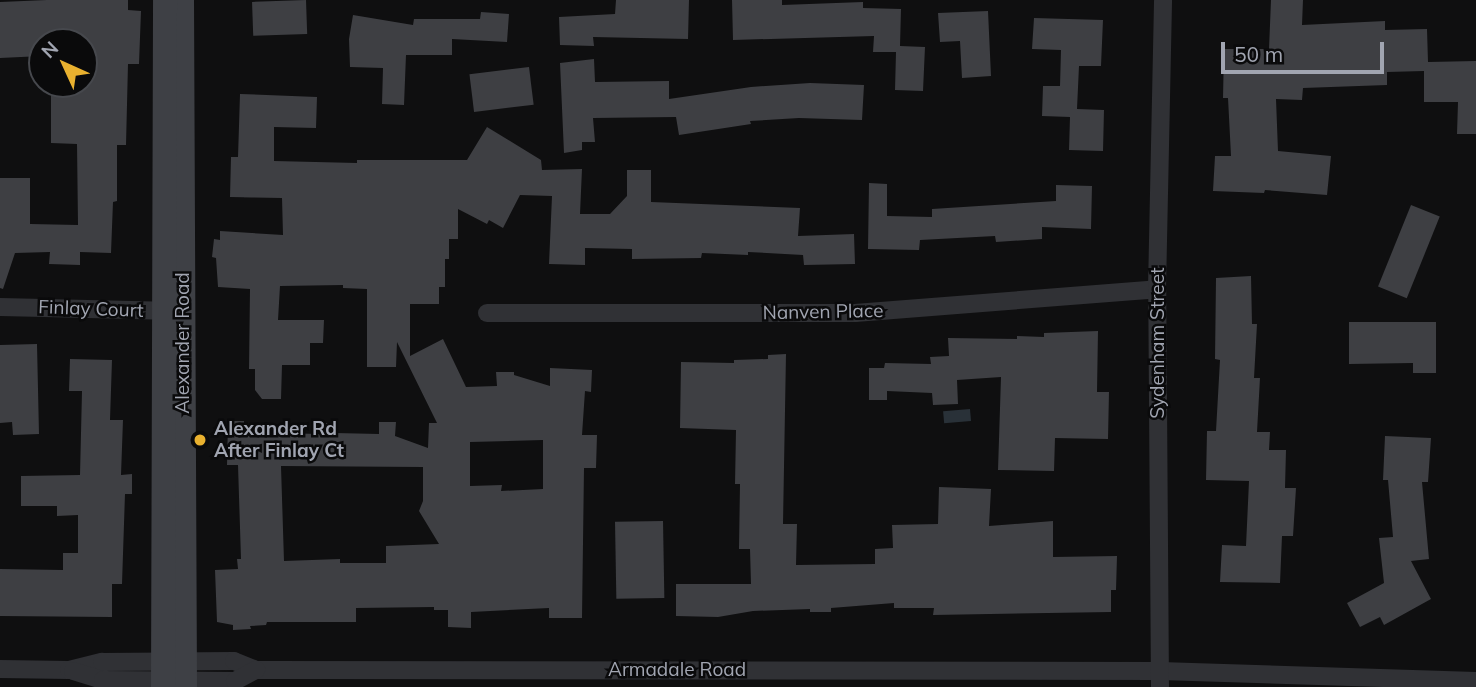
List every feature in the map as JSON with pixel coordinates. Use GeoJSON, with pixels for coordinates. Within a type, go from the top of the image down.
{"type":"FeatureCollection","features":[{"type":"Feature","properties":{"kind":"main road","name":"Alexander Road"},"geometry":{"type":"LineString","coordinates":[[165,0],[173,311],[174,676]]}},
{"type":"Feature","properties":{"kind":"main road","name":"Alexander Road"},"geometry":{"type":"LineString","coordinates":[[173,311],[182,0]]}},
{"type":"Feature","properties":{"kind":"street","name":"Sydenham Street"},"geometry":{"type":"LineString","coordinates":[[1160,679],[1157,289],[1163,0]]}},
{"type":"Feature","properties":{"kind":"street","name":"Nanven Place"},"geometry":{"type":"LineString","coordinates":[[487,313],[855,313],[1157,289]]}},
{"type":"Feature","properties":{"kind":"street","name":"Finlay Court"},"geometry":{"type":"LineString","coordinates":[[0,307],[173,311]]}},
{"type":"Feature","properties":{"kind":"street","name":"Armadale Road"},"geometry":{"type":"LineString","coordinates":[[0,668],[69,670],[103,680],[174,676],[234,661],[256,670],[1476,681]]}},
{"type":"Feature","properties":{"kind":"shaded area"},"geometry":{"type":"Polygon","coordinates":[[[970,409],[971,421],[944,423],[943,411],[970,409]]]}},
{"type":"Feature","properties":{"kind":"building"},"geometry":{"type":"Polygon","coordinates":[[[128,0],[128,10],[141,11],[139,64],[128,64],[126,145],[117,145],[117,201],[113,202],[111,253],[80,252],[80,265],[49,264],[50,252],[15,253],[3,289],[0,288],[0,178],[30,178],[30,224],[78,225],[77,144],[51,143],[51,98],[98,98],[98,28],[28,28],[28,57],[0,58],[0,2],[128,0]]]}},
{"type":"Feature","properties":{"kind":"building"},"geometry":{"type":"Polygon","coordinates":[[[306,0],[307,34],[253,36],[252,2],[306,0]]]}},
{"type":"Feature","properties":{"kind":"building"},"geometry":{"type":"Polygon","coordinates":[[[616,0],[689,0],[688,39],[593,37],[594,46],[560,45],[559,17],[615,14],[616,0]]]}},
{"type":"Feature","properties":{"kind":"building"},"geometry":{"type":"Polygon","coordinates":[[[732,0],[782,0],[782,5],[863,2],[863,8],[901,9],[900,46],[925,47],[923,91],[895,90],[896,52],[873,52],[874,36],[733,40],[732,0]]]}},
{"type":"Feature","properties":{"kind":"building"},"geometry":{"type":"Polygon","coordinates":[[[1271,0],[1303,0],[1302,25],[1385,21],[1385,30],[1427,29],[1428,62],[1476,61],[1476,134],[1457,134],[1458,102],[1424,102],[1424,71],[1387,72],[1387,85],[1303,88],[1302,100],[1276,99],[1278,151],[1331,156],[1327,195],[1265,190],[1264,193],[1213,191],[1215,156],[1231,156],[1228,98],[1223,98],[1224,49],[1269,49],[1271,0]]]}},
{"type":"Feature","properties":{"kind":"building"},"geometry":{"type":"Polygon","coordinates":[[[988,11],[991,76],[962,78],[960,41],[940,42],[938,13],[988,11]]]}},
{"type":"Feature","properties":{"kind":"building"},"geometry":{"type":"Polygon","coordinates":[[[481,12],[509,14],[507,42],[452,39],[452,55],[406,55],[404,105],[382,104],[383,68],[350,67],[349,39],[353,15],[413,25],[414,19],[480,19],[481,12]]]}},
{"type":"Feature","properties":{"kind":"building"},"geometry":{"type":"Polygon","coordinates":[[[1034,18],[1103,20],[1101,66],[1079,66],[1077,109],[1104,110],[1103,151],[1069,150],[1070,117],[1042,116],[1043,86],[1060,86],[1061,50],[1032,49],[1034,18]]]}},
{"type":"Feature","properties":{"kind":"building"},"geometry":{"type":"Polygon","coordinates":[[[594,59],[595,82],[669,81],[669,99],[751,87],[810,83],[864,85],[862,120],[799,118],[750,121],[751,124],[679,135],[676,117],[593,118],[595,142],[582,142],[582,150],[564,153],[560,63],[594,59]]]}},
{"type":"Feature","properties":{"kind":"building"},"geometry":{"type":"Polygon","coordinates":[[[529,67],[534,105],[474,112],[469,74],[529,67]]]}},
{"type":"Feature","properties":{"kind":"building"},"geometry":{"type":"Polygon","coordinates":[[[240,94],[317,97],[316,128],[274,127],[274,161],[357,163],[357,160],[467,160],[487,127],[541,160],[542,170],[582,169],[580,214],[610,214],[627,196],[627,170],[651,170],[651,202],[800,208],[798,236],[854,234],[855,264],[804,265],[803,255],[748,252],[748,255],[702,253],[701,258],[632,259],[632,249],[585,248],[585,265],[549,264],[552,196],[520,195],[503,228],[489,220],[487,224],[458,209],[458,239],[449,239],[449,259],[445,259],[445,287],[439,287],[439,304],[410,304],[410,356],[443,339],[466,387],[497,386],[496,372],[514,372],[514,375],[550,386],[550,368],[592,370],[591,392],[585,391],[582,435],[597,435],[596,468],[584,468],[582,618],[549,618],[549,608],[471,612],[471,628],[448,627],[448,610],[434,610],[434,607],[356,608],[356,622],[267,622],[266,625],[250,626],[251,629],[233,630],[233,625],[217,622],[215,570],[238,569],[237,559],[241,559],[238,465],[227,465],[228,421],[244,421],[244,432],[318,434],[318,423],[335,423],[335,433],[379,434],[379,422],[396,422],[395,436],[428,448],[429,423],[437,423],[397,342],[396,367],[367,367],[367,289],[343,288],[343,285],[280,286],[278,320],[324,320],[323,343],[310,343],[310,365],[282,365],[281,399],[262,399],[255,390],[255,369],[249,369],[250,289],[218,287],[216,258],[212,257],[214,239],[220,240],[220,231],[283,235],[282,198],[230,197],[231,157],[238,157],[240,94]],[[543,440],[470,442],[470,486],[502,485],[501,491],[543,489],[543,440]],[[281,466],[284,561],[340,559],[340,563],[386,563],[386,546],[439,544],[419,511],[423,501],[423,467],[281,466]]]}},
{"type":"Feature","properties":{"kind":"building"},"geometry":{"type":"Polygon","coordinates":[[[869,183],[887,184],[887,216],[932,217],[932,209],[1056,201],[1056,185],[1092,186],[1091,229],[1042,227],[1042,239],[996,242],[995,236],[920,240],[919,250],[868,249],[869,183]]]}},
{"type":"Feature","properties":{"kind":"building"},"geometry":{"type":"Polygon","coordinates":[[[1411,205],[1440,217],[1407,298],[1378,287],[1411,205]]]}},
{"type":"Feature","properties":{"kind":"building"},"geometry":{"type":"Polygon","coordinates":[[[1251,276],[1252,324],[1257,324],[1254,378],[1260,378],[1257,432],[1270,432],[1269,450],[1286,450],[1285,488],[1296,488],[1293,536],[1282,536],[1280,583],[1220,582],[1222,545],[1246,546],[1249,481],[1206,480],[1207,431],[1216,431],[1220,360],[1215,359],[1216,278],[1251,276]]]}},
{"type":"Feature","properties":{"kind":"building"},"geometry":{"type":"Polygon","coordinates":[[[1349,322],[1436,322],[1436,373],[1413,373],[1413,363],[1349,364],[1349,322]]]}},
{"type":"Feature","properties":{"kind":"building"},"geometry":{"type":"Polygon","coordinates":[[[1098,331],[1097,392],[1109,392],[1108,439],[1055,438],[1054,471],[998,470],[1001,377],[957,380],[958,404],[933,405],[932,393],[887,391],[887,400],[869,400],[869,368],[884,368],[885,363],[931,364],[930,357],[949,356],[948,338],[1017,339],[1017,336],[1044,337],[1044,333],[1098,331]]]}},
{"type":"Feature","properties":{"kind":"building"},"geometry":{"type":"Polygon","coordinates":[[[37,344],[39,434],[13,435],[12,422],[0,423],[0,345],[37,344]]]}},
{"type":"Feature","properties":{"kind":"building"},"geometry":{"type":"Polygon","coordinates":[[[786,354],[783,524],[797,524],[796,565],[875,564],[875,549],[893,548],[892,525],[938,524],[939,487],[991,489],[989,526],[1053,521],[1053,557],[1117,556],[1116,590],[1111,590],[1111,612],[933,615],[934,608],[894,608],[894,603],[831,608],[831,612],[810,612],[810,609],[753,611],[718,617],[676,616],[676,584],[751,584],[750,549],[739,549],[740,484],[735,484],[736,430],[680,428],[681,362],[734,363],[734,360],[768,359],[768,355],[786,354]]]}},
{"type":"Feature","properties":{"kind":"building"},"geometry":{"type":"Polygon","coordinates":[[[70,359],[112,360],[110,420],[123,420],[121,475],[132,474],[132,494],[125,494],[122,584],[112,584],[112,617],[0,616],[0,569],[63,570],[63,553],[78,553],[78,515],[57,516],[57,506],[21,506],[21,476],[80,475],[82,391],[69,391],[70,359]]]}},
{"type":"Feature","properties":{"kind":"building"},"geometry":{"type":"Polygon","coordinates":[[[1385,436],[1431,438],[1428,482],[1422,482],[1429,559],[1411,561],[1431,599],[1384,625],[1380,617],[1360,627],[1347,603],[1384,583],[1379,538],[1393,537],[1388,480],[1383,480],[1385,436]]]}},
{"type":"Feature","properties":{"kind":"building"},"geometry":{"type":"Polygon","coordinates":[[[663,521],[664,598],[616,599],[615,522],[663,521]]]}},
{"type":"Feature","properties":{"kind":"place","name":"Alexander Rd After Finlay Ct"},"geometry":{"type":"Point","coordinates":[200,440]}}]}
